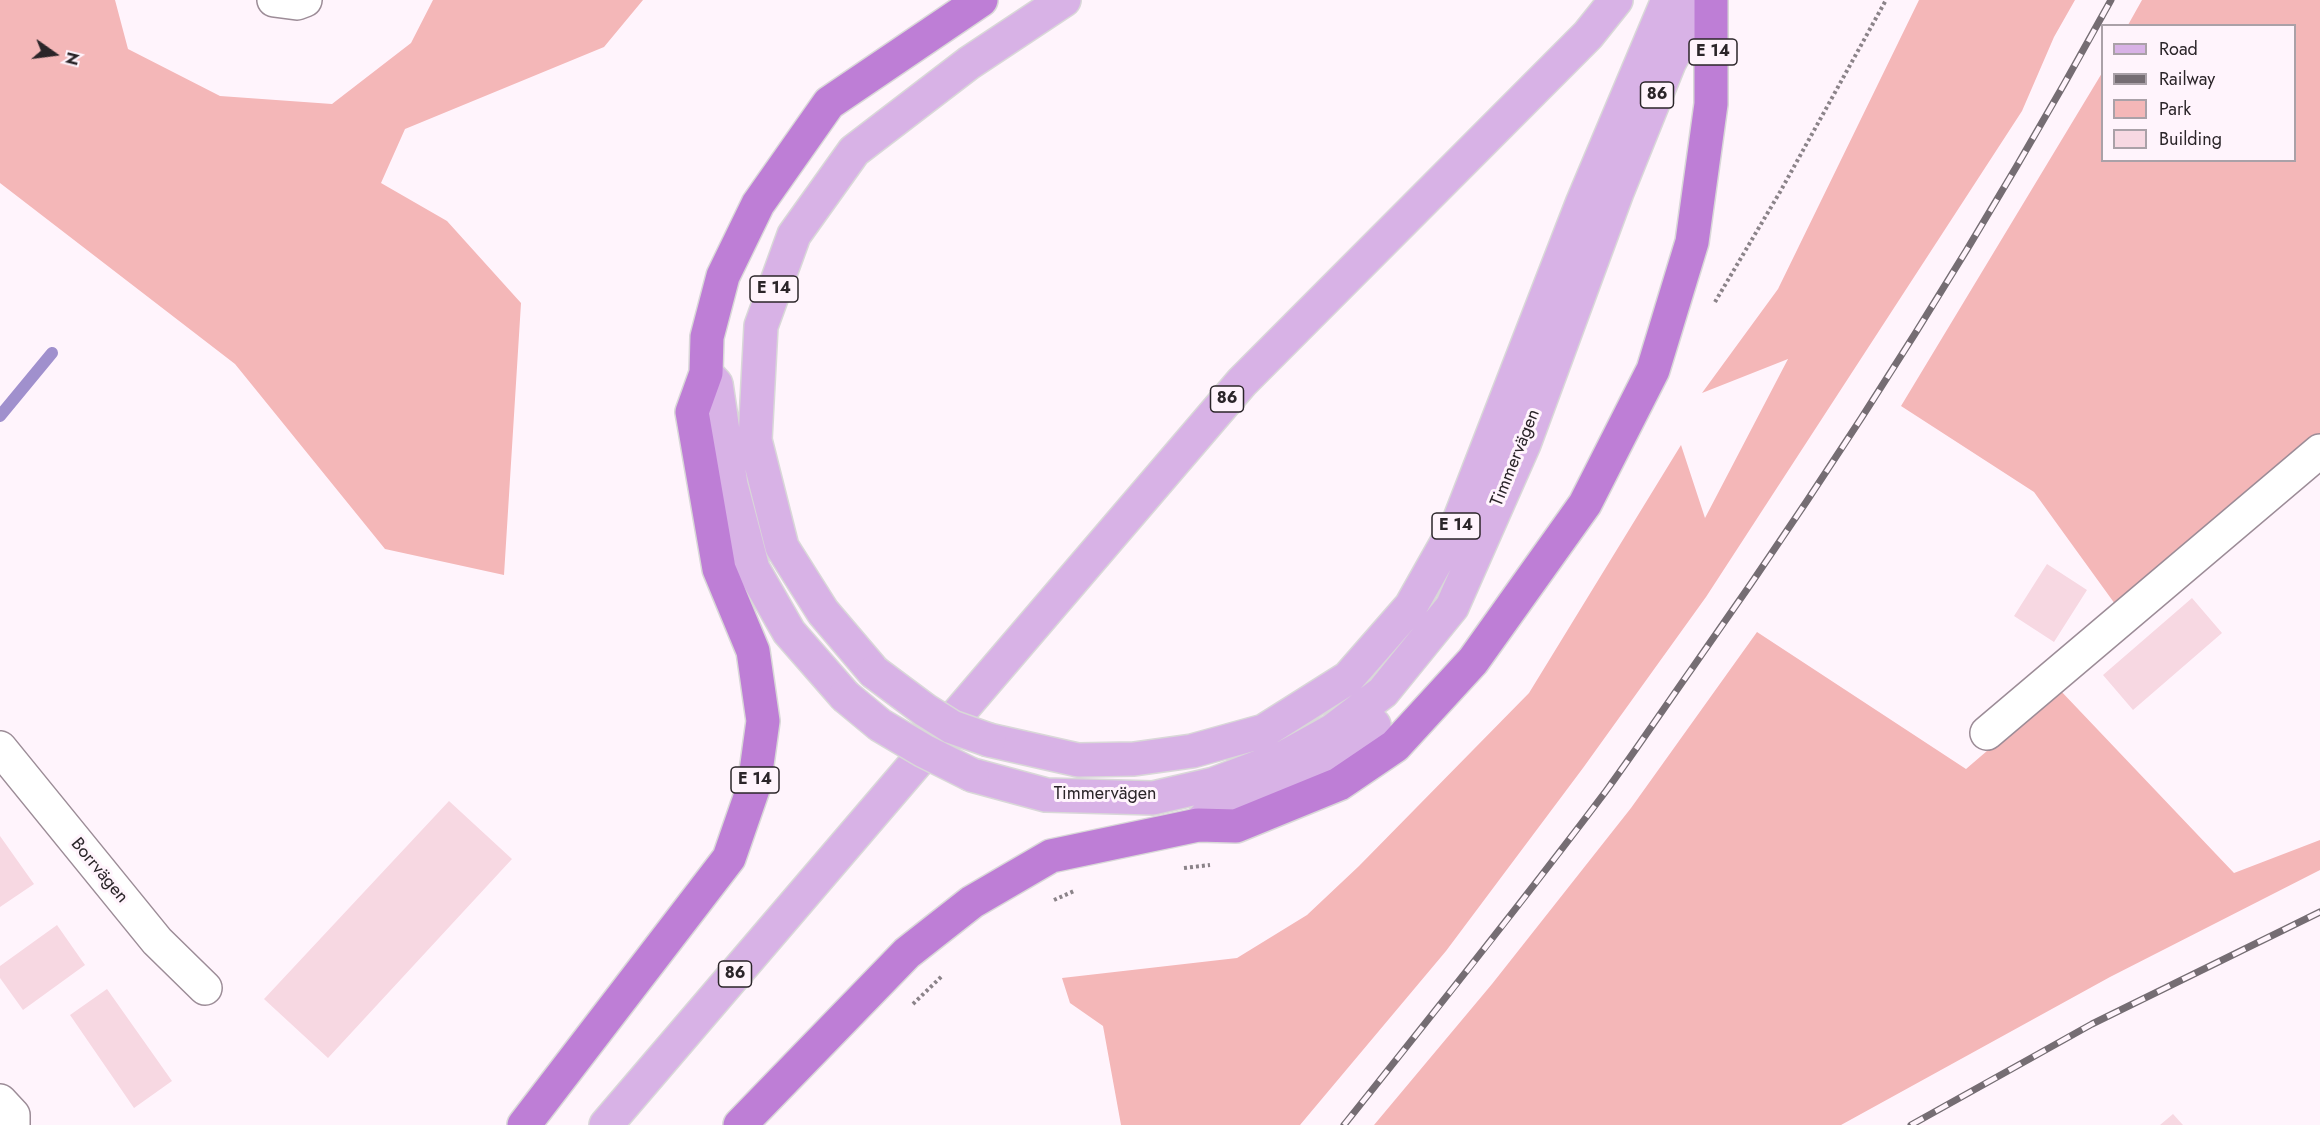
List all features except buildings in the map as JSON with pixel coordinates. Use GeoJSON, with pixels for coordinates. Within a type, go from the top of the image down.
{"type":"FeatureCollection","features":[{"type":"Feature","properties":{"kind":"highway","name":"E 14"},"geometry":{"type":"LineString","coordinates":[[524,1125],[729,858],[754,786],[763,721],[753,651],[719,569],[692,412],[706,373],[707,337],[723,276],[758,204],[829,104],[981,0]]}},
{"type":"Feature","properties":{"kind":"highway","name":"E 14"},"geometry":{"type":"LineString","coordinates":[[740,1125],[907,953],[972,902],[1051,856],[1127,838],[1197,825],[1236,826],[1339,784],[1395,746],[1473,661],[1579,514],[1653,370],[1692,242],[1711,104],[1712,0]]}},
{"type":"Feature","properties":{"kind":"main road","name":"Timmervägen"},"geometry":{"type":"LineString","coordinates":[[1064,0],[969,63],[854,151],[794,235],[761,326],[755,440],[782,547],[823,612],[874,672],[952,727],[989,740],[1078,760],[1134,759],[1192,751],[1264,731],[1348,678],[1411,606],[1460,521],[1582,204],[1668,0]]}},
{"type":"Feature","properties":{"kind":"main road","name":"86"},"geometry":{"type":"LineString","coordinates":[[606,1125],[1242,382],[1588,36],[1616,0]]}},
{"type":"Feature","properties":{"kind":"main road","name":"Timmervägen"},"geometry":{"type":"LineString","coordinates":[[706,373],[716,384],[731,485],[753,569],[789,632],[845,696],[880,725],[924,752],[972,775],[1046,795],[1153,798],[1214,784],[1285,757],[1332,731],[1383,692],[1452,607],[1524,444],[1617,192],[1669,63],[1702,0]]}},
{"type":"Feature","properties":{"kind":"main road","name":"86"},"geometry":{"type":"LineString","coordinates":[[1197,825],[1211,812],[1328,762],[1384,718],[1434,664],[1452,607]]}},
{"type":"Feature","properties":{"kind":"street"},"geometry":{"type":"LineString","coordinates":[[274,0],[297,3],[305,0]]}},
{"type":"Feature","properties":{"kind":"street"},"geometry":{"type":"LineString","coordinates":[[1987,733],[2320,451]]}},
{"type":"Feature","properties":{"kind":"street","name":"Borrvägen"},"geometry":{"type":"LineString","coordinates":[[0,748],[157,941],[205,988]]}},
{"type":"Feature","properties":{"kind":"street"},"geometry":{"type":"LineString","coordinates":[[0,1101],[13,1115],[13,1125]]}},
{"type":"Feature","properties":{"kind":"green space"},"geometry":{"type":"Polygon","coordinates":[[[0,0],[115,0],[128,49],[220,96],[332,104],[411,43],[433,0],[643,0],[604,47],[405,129],[381,183],[447,221],[521,303],[504,575],[385,549],[235,364],[0,183],[0,0]]]}},
{"type":"Feature","properties":{"kind":"green space"},"geometry":{"type":"Polygon","coordinates":[[[1919,0],[2075,0],[2054,37],[2022,111],[1706,597],[1583,768],[1446,951],[1300,1125],[1121,1125],[1103,1026],[1070,1003],[1062,978],[1237,958],[1307,915],[1359,866],[1529,693],[1681,445],[1705,518],[1788,359],[1702,393],[1778,289],[1919,0]]]}},
{"type":"Feature","properties":{"kind":"green space"},"geometry":{"type":"Polygon","coordinates":[[[2142,0],[2320,0],[2320,435],[2115,604],[2034,492],[1901,406],[2101,75],[2101,162],[2296,162],[2296,24],[2129,24],[2142,0]]]}},
{"type":"Feature","properties":{"kind":"green space"},"geometry":{"type":"Polygon","coordinates":[[[1757,632],[1966,769],[2059,689],[2234,873],[2320,840],[2320,870],[2110,977],[1841,1125],[1374,1125],[1492,984],[1631,808],[1757,632]]]}},
{"type":"Feature","properties":{"kind":"waterway"},"geometry":{"type":"LineString","coordinates":[[0,416],[52,353]]}},
{"type":"Feature","properties":{"kind":"railway"},"geometry":{"type":"LineString","coordinates":[[1344,1125],[1606,791],[1749,586],[1858,423],[1963,256],[2111,0]]}},
{"type":"Feature","properties":{"kind":"railway"},"geometry":{"type":"LineString","coordinates":[[1911,1125],[2092,1024],[2320,912]]}}]}
